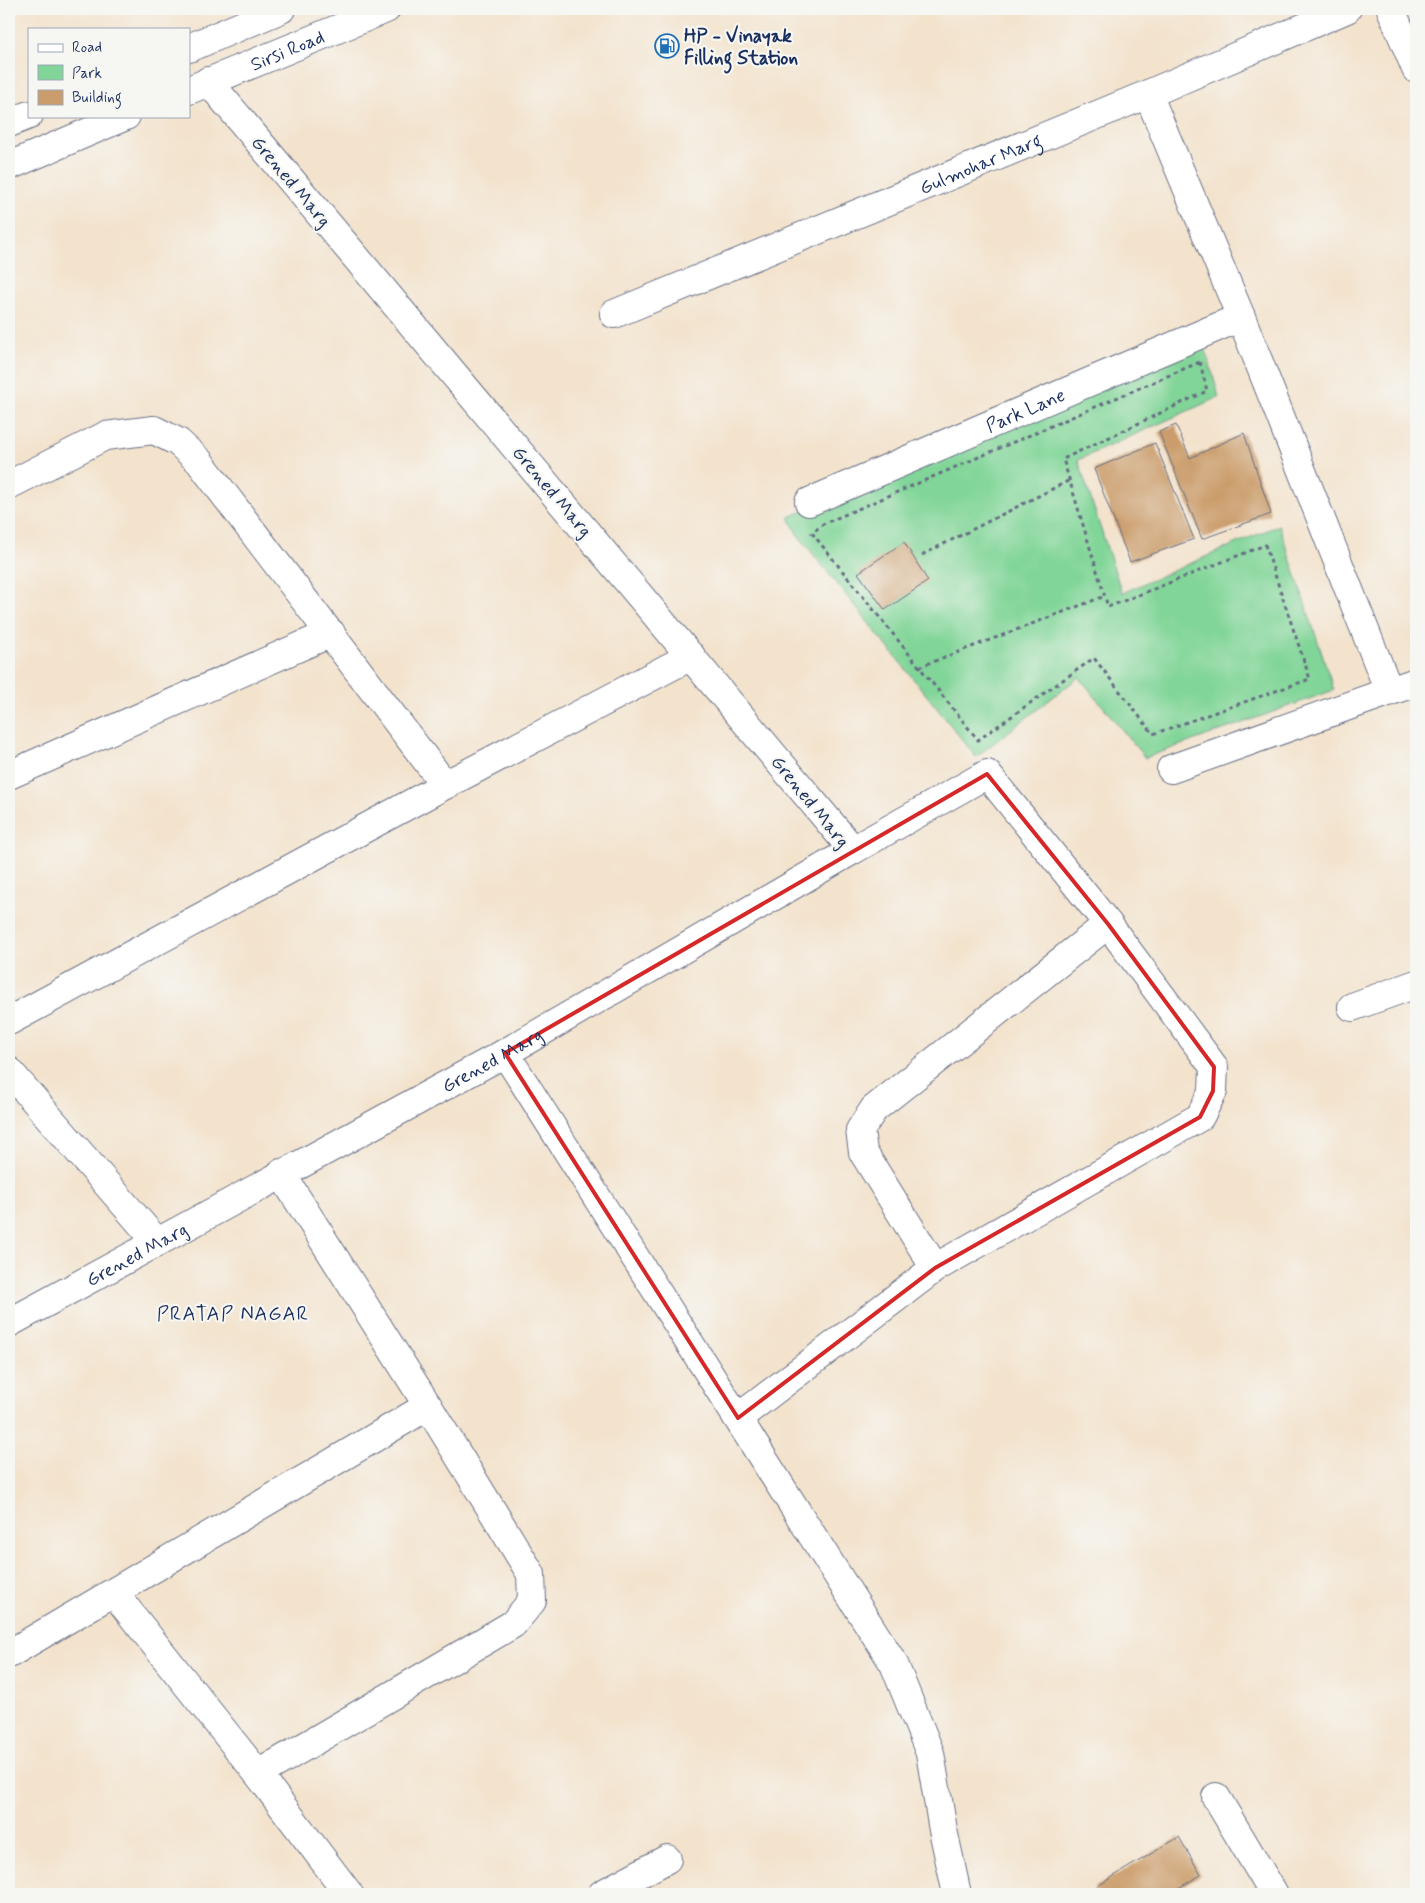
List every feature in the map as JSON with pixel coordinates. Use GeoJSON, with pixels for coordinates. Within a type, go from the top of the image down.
{"type":"FeatureCollection","features":[{"type":"Feature","properties":{"kind":"street","name":"Sirsi Road"},"geometry":{"type":"LineString","coordinates":[[190,48],[281,9]]}},
{"type":"Feature","properties":{"kind":"street","name":"Sirsi Road"},"geometry":{"type":"LineString","coordinates":[[198,85],[386,9]]}},
{"type":"Feature","properties":{"kind":"street","name":"Gulmohar Marg"},"geometry":{"type":"LineString","coordinates":[[614,314],[1148,94],[1347,9]]}},
{"type":"Feature","properties":{"kind":"street"},"geometry":{"type":"LineString","coordinates":[[1391,9],[1416,69]]}},
{"type":"Feature","properties":{"kind":"street","name":"Grened Marg"},"geometry":{"type":"LineString","coordinates":[[9,1323],[505,1053],[853,850],[691,656],[198,85]]}},
{"type":"Feature","properties":{"kind":"street"},"geometry":{"type":"LineString","coordinates":[[1148,94],[1241,317],[1388,691]]}},
{"type":"Feature","properties":{"kind":"street"},"geometry":{"type":"LineString","coordinates":[[9,123],[28,115]]}},
{"type":"Feature","properties":{"kind":"street"},"geometry":{"type":"LineString","coordinates":[[9,166],[121,118]]}},
{"type":"Feature","properties":{"kind":"street","name":"Park Lane"},"geometry":{"type":"LineString","coordinates":[[809,502],[1241,317]]}},
{"type":"Feature","properties":{"kind":"street"},"geometry":{"type":"LineString","coordinates":[[9,485],[105,436],[154,430],[178,442],[199,461],[445,785]]}},
{"type":"Feature","properties":{"kind":"street"},"geometry":{"type":"LineString","coordinates":[[9,776],[331,634]]}},
{"type":"Feature","properties":{"kind":"street"},"geometry":{"type":"LineString","coordinates":[[9,1021],[445,785],[691,656]]}},
{"type":"Feature","properties":{"kind":"street"},"geometry":{"type":"LineString","coordinates":[[1171,769],[1416,682]]}},
{"type":"Feature","properties":{"kind":"street"},"geometry":{"type":"LineString","coordinates":[[738,1418],[935,1268],[1200,1117],[1213,1091],[1214,1067],[1108,924],[987,774],[853,850]]}},
{"type":"Feature","properties":{"kind":"street"},"geometry":{"type":"LineString","coordinates":[[935,1268],[862,1152],[860,1130],[874,1109],[1108,924]]}},
{"type":"Feature","properties":{"kind":"street"},"geometry":{"type":"LineString","coordinates":[[1352,1006],[1416,984]]}},
{"type":"Feature","properties":{"kind":"street"},"geometry":{"type":"LineString","coordinates":[[505,1053],[894,1664],[930,1753],[943,1830],[957,1894]]}},
{"type":"Feature","properties":{"kind":"street"},"geometry":{"type":"LineString","coordinates":[[9,1071],[157,1242]]}},
{"type":"Feature","properties":{"kind":"street"},"geometry":{"type":"LineString","coordinates":[[258,1774],[513,1624],[532,1601],[530,1574],[428,1406],[281,1174]]}},
{"type":"Feature","properties":{"kind":"street"},"geometry":{"type":"LineString","coordinates":[[9,1654],[428,1406]]}},
{"type":"Feature","properties":{"kind":"street"},"geometry":{"type":"LineString","coordinates":[[114,1593],[258,1774],[349,1894]]}},
{"type":"Feature","properties":{"kind":"street"},"geometry":{"type":"LineString","coordinates":[[1216,1797],[1274,1894]]}},
{"type":"Feature","properties":{"kind":"street"},"geometry":{"type":"LineString","coordinates":[[602,1894],[667,1859]]}},
{"type":"Feature","properties":{"kind":"path"},"geometry":{"type":"LineString","coordinates":[[1200,362],[1207,391],[1063,459],[1070,480],[1108,607],[1266,545],[1310,680],[1153,734],[1094,658],[978,740],[812,533],[823,524],[1200,362]]}},
{"type":"Feature","properties":{"kind":"path"},"geometry":{"type":"LineString","coordinates":[[922,555],[1070,480]]}},
{"type":"Feature","properties":{"kind":"path"},"geometry":{"type":"LineString","coordinates":[[920,667],[1105,596]]}},
{"type":"Feature","properties":{"kind":"highlighted area"},"geometry":{"type":"Polygon","coordinates":[[[987,774],[1108,924],[1214,1067],[1213,1091],[1200,1117],[935,1268],[738,1418],[505,1053],[987,774]]]}},
{"type":"Feature","properties":{"kind":"green space"},"geometry":{"type":"Polygon","coordinates":[[[1205,347],[1219,397],[1078,460],[1122,593],[1279,525],[1334,690],[1145,758],[1079,677],[976,757],[797,534],[789,517],[1205,347]]]}},
{"type":"Feature","properties":{"kind":"building"},"geometry":{"type":"Polygon","coordinates":[[[1176,425],[1190,458],[1244,433],[1271,514],[1202,539],[1159,432],[1176,425]]]}},
{"type":"Feature","properties":{"kind":"building"},"geometry":{"type":"Polygon","coordinates":[[[1155,443],[1194,539],[1130,562],[1094,469],[1155,443]]]}},
{"type":"Feature","properties":{"kind":"building"},"geometry":{"type":"Polygon","coordinates":[[[904,542],[928,581],[885,610],[858,573],[904,542]]]}},
{"type":"Feature","properties":{"kind":"building"},"geometry":{"type":"Polygon","coordinates":[[[1179,1837],[1201,1875],[1168,1894],[1098,1894],[1094,1888],[1179,1837]]]}},
{"type":"Feature","properties":{"kind":"place","name":"HP - Vinayak Filling Station"},"geometry":{"type":"Point","coordinates":[667,46]}},
{"type":"Feature","properties":{"kind":"district","name":"PRATAP NAGAR"},"geometry":{"type":"Point","coordinates":[233,1313]}}]}
